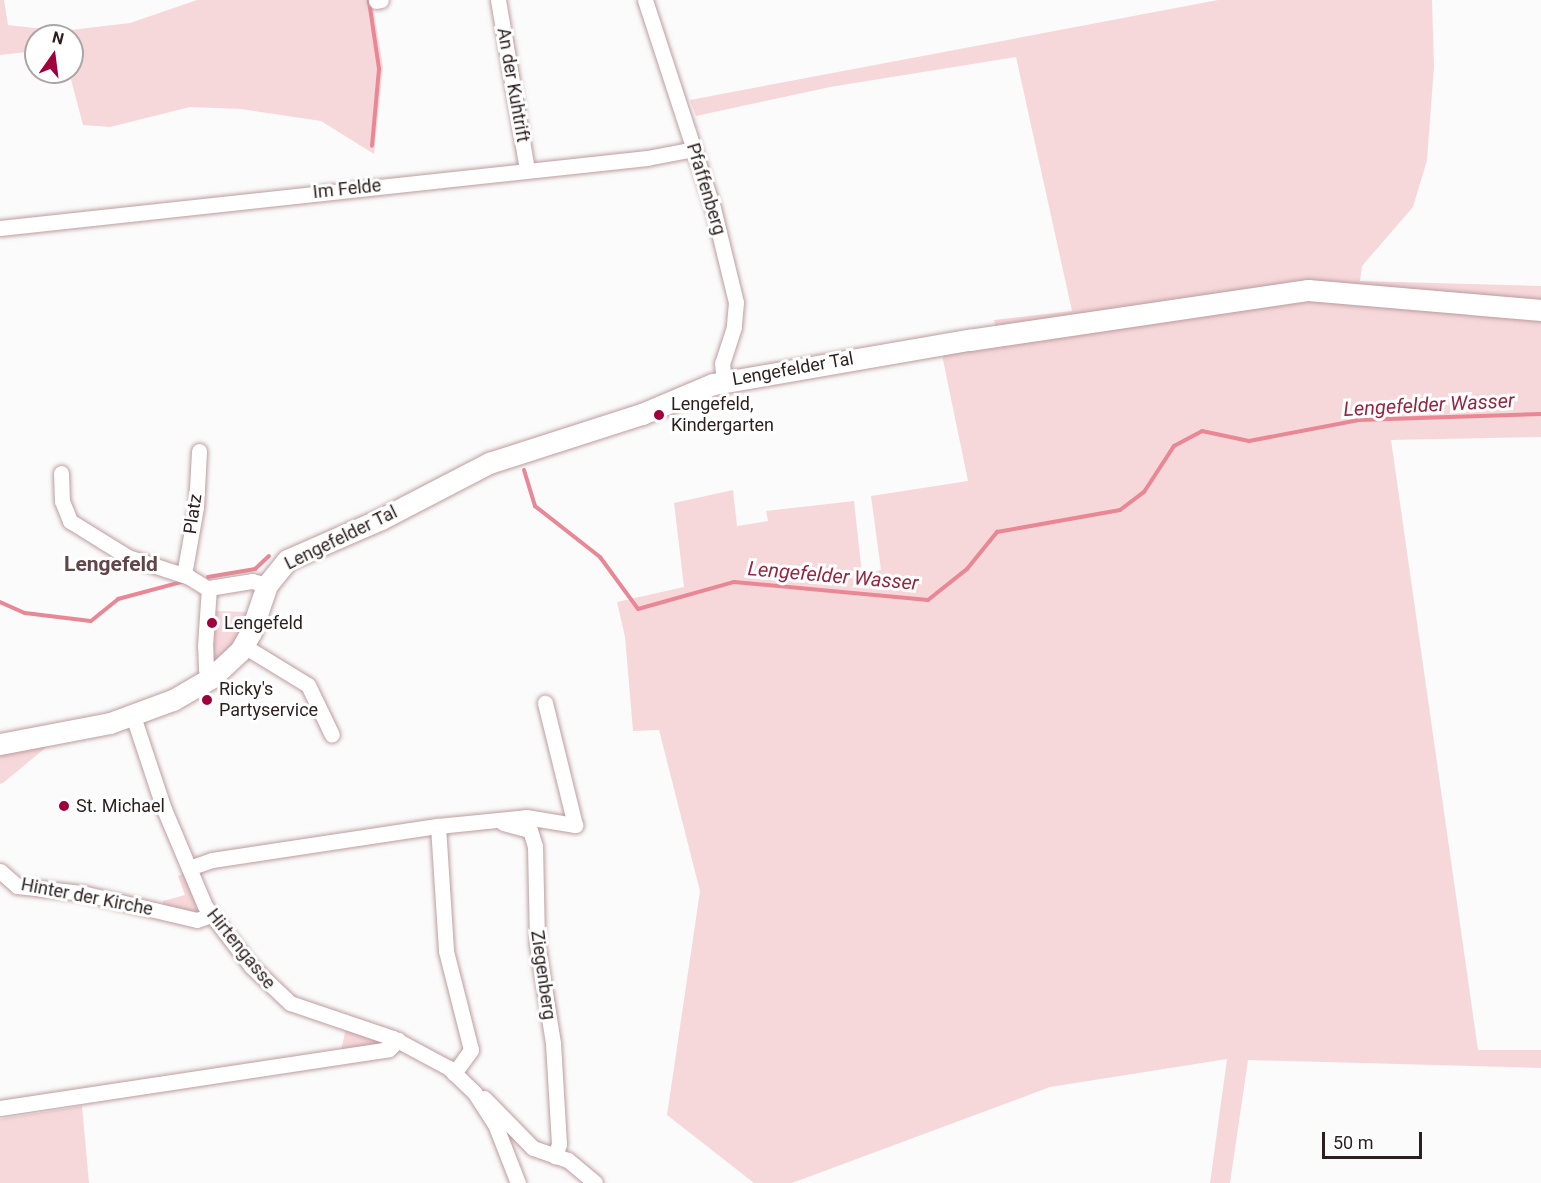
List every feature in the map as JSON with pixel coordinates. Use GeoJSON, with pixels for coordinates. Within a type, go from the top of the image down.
{"type":"FeatureCollection","features":[{"type":"Feature","properties":{"kind":"street","name":"An der Kuhtrift"},"geometry":{"type":"LineString","coordinates":[[498,0],[527,170]]}},
{"type":"Feature","properties":{"kind":"street","name":"Pfaffenberg"},"geometry":{"type":"LineString","coordinates":[[645,0],[694,149],[737,306],[734,331],[722,362],[724,381]]}},
{"type":"Feature","properties":{"kind":"street","name":"Im Felde"},"geometry":{"type":"LineString","coordinates":[[0,228],[647,158],[694,149]]}},
{"type":"Feature","properties":{"kind":"street","name":"Lengefelder Tal"},"geometry":{"type":"LineString","coordinates":[[0,744],[134,716],[211,678],[244,646],[267,585],[287,560],[381,519],[489,463],[642,414],[724,381],[969,340],[1164,314],[1291,292],[1341,291],[1541,310]]}},
{"type":"Feature","properties":{"kind":"street","name":"Platz"},"geometry":{"type":"LineString","coordinates":[[184,576],[196,507],[199,452]]}},
{"type":"Feature","properties":{"kind":"street"},"geometry":{"type":"LineString","coordinates":[[61,473],[62,501],[70,521],[132,559],[184,576],[208,589],[206,657],[211,678]]}},
{"type":"Feature","properties":{"kind":"street","name":"Lengefelder Tal"},"geometry":{"type":"LineString","coordinates":[[208,589],[252,581],[267,585]]}},
{"type":"Feature","properties":{"kind":"street"},"geometry":{"type":"LineString","coordinates":[[244,646],[309,686],[332,735]]}},
{"type":"Feature","properties":{"kind":"street","name":"Ziegenberg"},"geometry":{"type":"LineString","coordinates":[[189,868],[212,860],[438,826],[526,817],[575,825],[545,703]]}},
{"type":"Feature","properties":{"kind":"street","name":"Hirtengasse"},"geometry":{"type":"LineString","coordinates":[[134,716],[164,809],[211,915],[259,976],[288,1002],[398,1040],[454,1073],[474,1092],[497,1128],[518,1183]]}},
{"type":"Feature","properties":{"kind":"street","name":"Ziegenberg"},"geometry":{"type":"LineString","coordinates":[[494,821],[530,830],[535,846],[537,943],[553,1043],[559,1144],[555,1156]]}},
{"type":"Feature","properties":{"kind":"street"},"geometry":{"type":"LineString","coordinates":[[438,826],[447,951],[471,1050],[454,1073]]}},
{"type":"Feature","properties":{"kind":"street","name":"Hinter der Kirche"},"geometry":{"type":"LineString","coordinates":[[0,871],[17,886],[82,893],[197,920],[211,915]]}},
{"type":"Feature","properties":{"kind":"street"},"geometry":{"type":"LineString","coordinates":[[0,1108],[391,1049],[398,1040]]}},
{"type":"Feature","properties":{"kind":"street"},"geometry":{"type":"LineString","coordinates":[[474,1092],[491,1102],[532,1148],[568,1160],[596,1183]]}},
{"type":"Feature","properties":{"kind":"shaded area"},"geometry":{"type":"Polygon","coordinates":[[[0,0],[4,0],[8,25],[24,27],[24,52],[0,55],[0,0]]]}},
{"type":"Feature","properties":{"kind":"shaded area"},"geometry":{"type":"Polygon","coordinates":[[[197,0],[372,0],[383,67],[374,154],[321,121],[241,109],[190,107],[110,127],[83,125],[72,84],[84,84],[84,28],[130,23],[197,0]]]}},
{"type":"Feature","properties":{"kind":"shaded area"},"geometry":{"type":"Polygon","coordinates":[[[1218,0],[1432,0],[1434,66],[1427,160],[1413,207],[1362,266],[1360,281],[1541,286],[1541,437],[1391,440],[1478,1050],[1541,1050],[1541,1068],[1248,1060],[1230,1183],[1210,1183],[1227,1059],[1050,1087],[792,1183],[754,1183],[667,1115],[700,891],[659,730],[633,731],[625,637],[617,602],[684,587],[674,503],[733,490],[737,526],[768,521],[766,511],[854,501],[862,574],[881,570],[871,496],[968,481],[942,355],[1001,346],[994,320],[1072,311],[1016,57],[830,87],[696,116],[690,100],[1218,0]]]}},
{"type":"Feature","properties":{"kind":"shaded area"},"geometry":{"type":"Polygon","coordinates":[[[213,611],[249,612],[235,642],[214,664],[213,611]]]}},
{"type":"Feature","properties":{"kind":"shaded area"},"geometry":{"type":"Polygon","coordinates":[[[50,744],[3,783],[0,784],[0,750],[50,744]]]}},
{"type":"Feature","properties":{"kind":"shaded area"},"geometry":{"type":"Polygon","coordinates":[[[184,873],[200,913],[162,907],[163,901],[185,895],[178,876],[184,873]]]}},
{"type":"Feature","properties":{"kind":"shaded area"},"geometry":{"type":"Polygon","coordinates":[[[346,1028],[383,1041],[383,1043],[341,1051],[346,1028]]]}},
{"type":"Feature","properties":{"kind":"shaded area"},"geometry":{"type":"Polygon","coordinates":[[[82,1106],[89,1183],[0,1183],[0,1119],[82,1106]]]}},
{"type":"Feature","properties":{"kind":"waterway"},"geometry":{"type":"LineString","coordinates":[[369,1],[379,69],[372,146]]}},
{"type":"Feature","properties":{"kind":"waterway","name":"Lengefelder Wasser"},"geometry":{"type":"LineString","coordinates":[[524,470],[535,506],[600,557],[638,609],[734,582],[928,600],[967,569],[997,532],[1120,510],[1144,492],[1174,446],[1202,431],[1249,441],[1359,420],[1541,414]]}},
{"type":"Feature","properties":{"kind":"waterway","name":"Lengefelder Wasser"},"geometry":{"type":"LineString","coordinates":[[208,577],[255,569],[269,556]]}},
{"type":"Feature","properties":{"kind":"waterway","name":"Lengefelder Wasser"},"geometry":{"type":"LineString","coordinates":[[0,602],[25,613],[91,621],[118,599],[185,581]]}},
{"type":"Feature","properties":{"kind":"place","name":"Lengefeld, Kindergarten"},"geometry":{"type":"Point","coordinates":[659,415]}},
{"type":"Feature","properties":{"kind":"place","name":"Lengefeld"},"geometry":{"type":"Point","coordinates":[212,623]}},
{"type":"Feature","properties":{"kind":"place","name":"Ricky's Partyservice"},"geometry":{"type":"Point","coordinates":[207,700]}},
{"type":"Feature","properties":{"kind":"place","name":"St. Michael"},"geometry":{"type":"Point","coordinates":[64,806]}},
{"type":"Feature","properties":{"kind":"district","name":"Lengefeld"},"geometry":{"type":"Point","coordinates":[111,564]}}]}
